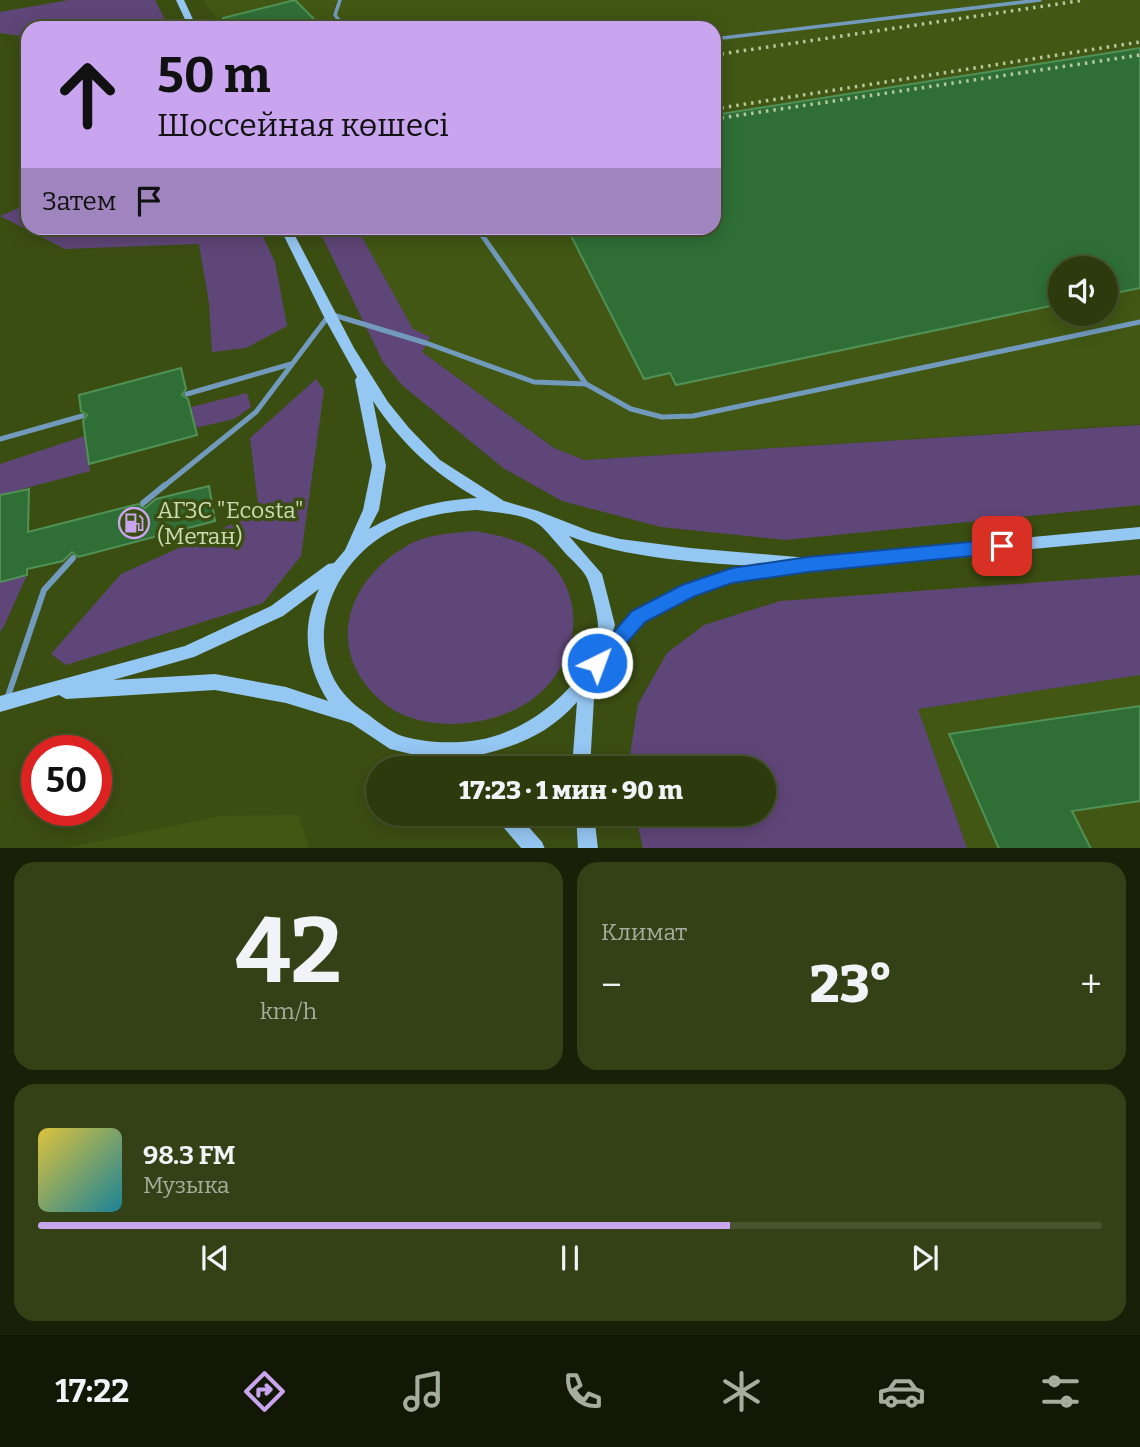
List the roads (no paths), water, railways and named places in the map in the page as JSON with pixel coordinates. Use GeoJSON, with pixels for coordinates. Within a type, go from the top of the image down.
{"type":"FeatureCollection","features":[{"type":"Feature","properties":{"kind":"main road"},"geometry":{"type":"LineString","coordinates":[[180,0],[190,21]]}},
{"type":"Feature","properties":{"kind":"main road"},"geometry":{"type":"LineString","coordinates":[[289,235],[361,375],[394,420],[429,460],[503,507],[617,545],[808,565]]}},
{"type":"Feature","properties":{"kind":"main road"},"geometry":{"type":"LineString","coordinates":[[353,718],[335,699],[322,677],[314,630],[327,584],[344,560],[371,510],[379,466],[361,375]]}},
{"type":"Feature","properties":{"kind":"main road"},"geometry":{"type":"LineString","coordinates":[[3,703],[188,653],[277,611],[386,526],[414,514],[463,505],[503,507]]}},
{"type":"Feature","properties":{"kind":"main road"},"geometry":{"type":"LineString","coordinates":[[37,692],[215,682],[286,695],[353,718],[393,741],[415,748],[450,752],[487,747],[521,736],[551,720],[575,697],[597,663],[605,636],[606,608],[599,583],[587,560],[569,540],[548,524]]}},
{"type":"Feature","properties":{"kind":"main road"},"geometry":{"type":"LineString","coordinates":[[597,663],[638,617],[688,590],[732,576],[808,565],[1140,533]]}},
{"type":"Feature","properties":{"kind":"main road"},"geometry":{"type":"LineString","coordinates":[[582,756],[587,681]]}},
{"type":"Feature","properties":{"kind":"main road"},"geometry":{"type":"LineString","coordinates":[[415,748],[428,756]]}},
{"type":"Feature","properties":{"kind":"main road"},"geometry":{"type":"LineString","coordinates":[[516,826],[535,848]]}},
{"type":"Feature","properties":{"kind":"main road"},"geometry":{"type":"LineString","coordinates":[[586,826],[588,848]]}},
{"type":"Feature","properties":{"kind":"lane"},"geometry":{"type":"LineString","coordinates":[[340,0],[335,15],[340,21]]}},
{"type":"Feature","properties":{"kind":"lane"},"geometry":{"type":"LineString","coordinates":[[721,38],[1040,0]]}},
{"type":"Feature","properties":{"kind":"lane"},"geometry":{"type":"LineString","coordinates":[[482,235],[586,384],[631,409],[662,417],[693,416],[1140,322]]}},
{"type":"Feature","properties":{"kind":"lane"},"geometry":{"type":"LineString","coordinates":[[143,503],[256,412],[330,314],[534,382],[586,384]]}},
{"type":"Feature","properties":{"kind":"lane"},"geometry":{"type":"LineString","coordinates":[[187,394],[291,365]]}},
{"type":"Feature","properties":{"kind":"lane"},"geometry":{"type":"LineString","coordinates":[[0,439],[82,416]]}},
{"type":"Feature","properties":{"kind":"lane"},"geometry":{"type":"LineString","coordinates":[[3,703],[44,590],[73,558]]}},
{"type":"Feature","properties":{"kind":"railway"},"geometry":{"type":"LineString","coordinates":[[721,54],[1085,0]]}},
{"type":"Feature","properties":{"kind":"railway"},"geometry":{"type":"LineString","coordinates":[[721,108],[1140,42]]}},
{"type":"Feature","properties":{"kind":"railway"},"geometry":{"type":"LineString","coordinates":[[721,118],[1140,55]]}},
{"type":"Feature","properties":{"kind":"place","name":"АГЗС \"Ecosta\" (Метан)"},"geometry":{"type":"Point","coordinates":[134,523]}}]}
